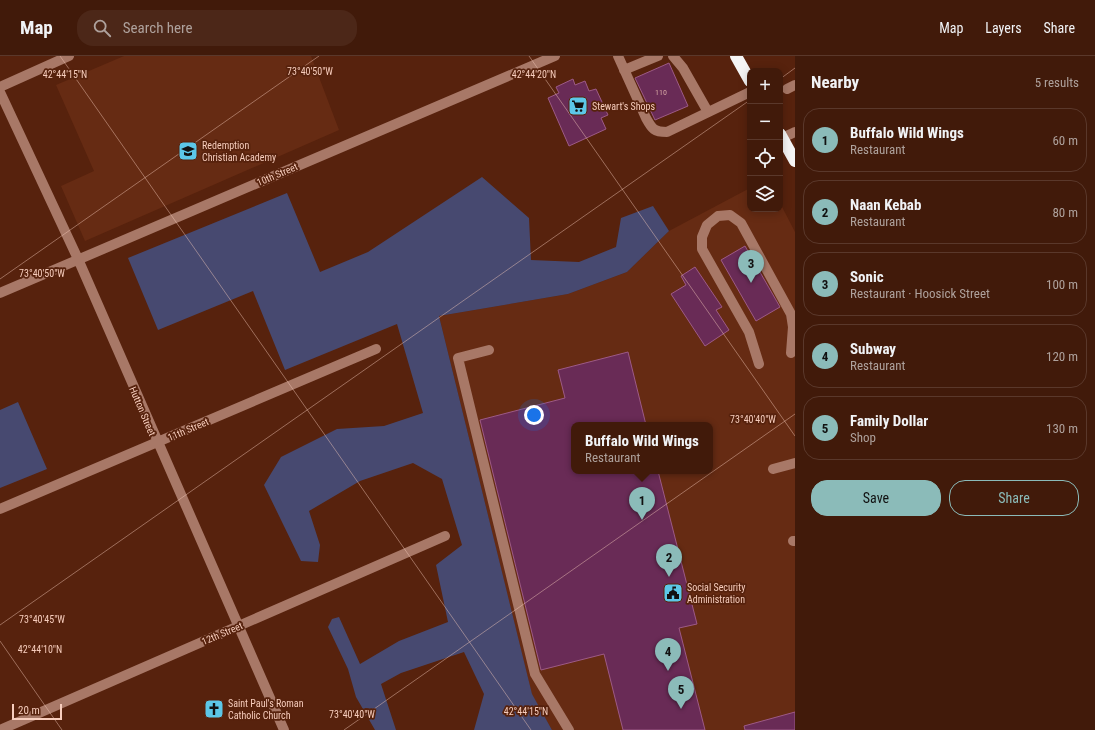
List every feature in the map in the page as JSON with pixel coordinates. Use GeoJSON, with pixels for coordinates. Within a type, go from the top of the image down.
{"type":"FeatureCollection","features":[{"type":"Feature","properties":{"kind":"highway"},"geometry":{"type":"LineString","coordinates":[[736,56],[747,76]]}},
{"type":"Feature","properties":{"kind":"highway"},"geometry":{"type":"LineString","coordinates":[[783,140],[795,161]]}},
{"type":"Feature","properties":{"kind":"street"},"geometry":{"type":"LineString","coordinates":[[0,87],[69,56]]}},
{"type":"Feature","properties":{"kind":"street","name":"10th Street"},"geometry":{"type":"LineString","coordinates":[[0,293],[555,56]]}},
{"type":"Feature","properties":{"kind":"street"},"geometry":{"type":"LineString","coordinates":[[618,56],[646,118],[651,127],[658,132],[667,132],[747,93]]}},
{"type":"Feature","properties":{"kind":"street"},"geometry":{"type":"LineString","coordinates":[[624,70],[658,56]]}},
{"type":"Feature","properties":{"kind":"street"},"geometry":{"type":"LineString","coordinates":[[673,56],[683,68],[708,112]]}},
{"type":"Feature","properties":{"kind":"street","name":"Hutton Street"},"geometry":{"type":"LineString","coordinates":[[0,92],[78,260],[284,730]]}},
{"type":"Feature","properties":{"kind":"street"},"geometry":{"type":"LineString","coordinates":[[783,135],[795,132]]}},
{"type":"Feature","properties":{"kind":"street"},"geometry":{"type":"LineString","coordinates":[[759,364],[749,332],[702,249],[702,237],[707,225],[718,216],[730,215],[741,223],[791,314],[793,327],[792,353]]}},
{"type":"Feature","properties":{"kind":"street","name":"11th Street"},"geometry":{"type":"LineString","coordinates":[[0,509],[376,349]]}},
{"type":"Feature","properties":{"kind":"street"},"geometry":{"type":"LineString","coordinates":[[489,350],[458,358],[535,674],[569,730]]}},
{"type":"Feature","properties":{"kind":"street"},"geometry":{"type":"LineString","coordinates":[[773,469],[795,463]]}},
{"type":"Feature","properties":{"kind":"street","name":"12th Street"},"geometry":{"type":"LineString","coordinates":[[0,730],[445,536]]}},
{"type":"Feature","properties":{"kind":"shaded area","name":"Redemption Christian Academy"},"geometry":{"type":"Polygon","coordinates":[[[124,56],[311,56],[339,130],[85,241],[61,186],[94,171],[56,85],[124,56]]]}},
{"type":"Feature","properties":{"kind":"shaded area"},"geometry":{"type":"Polygon","coordinates":[[[482,177],[529,218],[531,260],[579,262],[616,247],[621,218],[653,206],[669,231],[627,272],[568,294],[439,316],[532,694],[552,730],[474,730],[484,694],[464,652],[401,673],[381,684],[396,730],[375,730],[356,697],[348,669],[328,627],[332,619],[339,617],[360,664],[399,641],[448,622],[436,565],[462,545],[442,479],[413,463],[360,481],[309,511],[320,545],[318,562],[301,561],[264,485],[281,457],[337,429],[384,426],[423,413],[397,324],[285,370],[253,291],[158,330],[128,258],[287,193],[320,272],[368,252],[482,177]]]}},
{"type":"Feature","properties":{"kind":"shaded area"},"geometry":{"type":"Polygon","coordinates":[[[747,190],[747,212],[783,212],[783,209],[795,232],[795,730],[552,730],[532,695],[439,316],[568,294],[627,272],[669,231],[747,190]]]}},
{"type":"Feature","properties":{"kind":"shaded area"},"geometry":{"type":"Polygon","coordinates":[[[18,402],[47,469],[0,488],[0,410],[18,402]]]}},
{"type":"Feature","properties":{"kind":"building"},"geometry":{"type":"Polygon","coordinates":[[[669,63],[688,106],[655,120],[635,78],[669,63]]]}},
{"type":"Feature","properties":{"kind":"building","name":"Stewart's Shops"},"geometry":{"type":"Polygon","coordinates":[[[573,79],[575,85],[585,81],[589,91],[596,89],[608,115],[601,118],[606,129],[569,146],[548,98],[559,93],[556,87],[573,79]]]}},
{"type":"Feature","properties":{"kind":"building"},"geometry":{"type":"Polygon","coordinates":[[[745,246],[780,307],[756,321],[721,260],[745,246]]]}},
{"type":"Feature","properties":{"kind":"building"},"geometry":{"type":"Polygon","coordinates":[[[695,267],[722,307],[716,310],[729,330],[705,346],[671,294],[686,285],[681,276],[695,267]]]}},
{"type":"Feature","properties":{"kind":"building"},"geometry":{"type":"Polygon","coordinates":[[[628,352],[645,422],[571,422],[571,474],[659,474],[697,624],[679,628],[705,730],[623,730],[604,654],[541,670],[480,420],[565,398],[558,370],[628,352]]]}},
{"type":"Feature","properties":{"kind":"building"},"geometry":{"type":"Polygon","coordinates":[[[795,712],[795,730],[745,730],[744,726],[795,712]]]}},
{"type":"Feature","properties":{"kind":"place","name":"Stewart's Shops"},"geometry":{"type":"Point","coordinates":[578,106]}},
{"type":"Feature","properties":{"kind":"place","name":"Redemption Christian Academy"},"geometry":{"type":"Point","coordinates":[188,151]}},
{"type":"Feature","properties":{"kind":"place","name":"Sonic"},"geometry":{"type":"Point","coordinates":[751,283]}},
{"type":"Feature","properties":{"kind":"place","name":"Buffalo Wild Wings"},"geometry":{"type":"Point","coordinates":[642,520]}},
{"type":"Feature","properties":{"kind":"place","name":"Naan Kebab"},"geometry":{"type":"Point","coordinates":[669,577]}},
{"type":"Feature","properties":{"kind":"place","name":"Social Security Administration"},"geometry":{"type":"Point","coordinates":[673,593]}},
{"type":"Feature","properties":{"kind":"place","name":"Subway"},"geometry":{"type":"Point","coordinates":[668,671]}},
{"type":"Feature","properties":{"kind":"place","name":"Saint Paul's Roman Catholic Church"},"geometry":{"type":"Point","coordinates":[214,709]}},
{"type":"Feature","properties":{"kind":"place","name":"Family Dollar"},"geometry":{"type":"Point","coordinates":[681,709]}}]}
